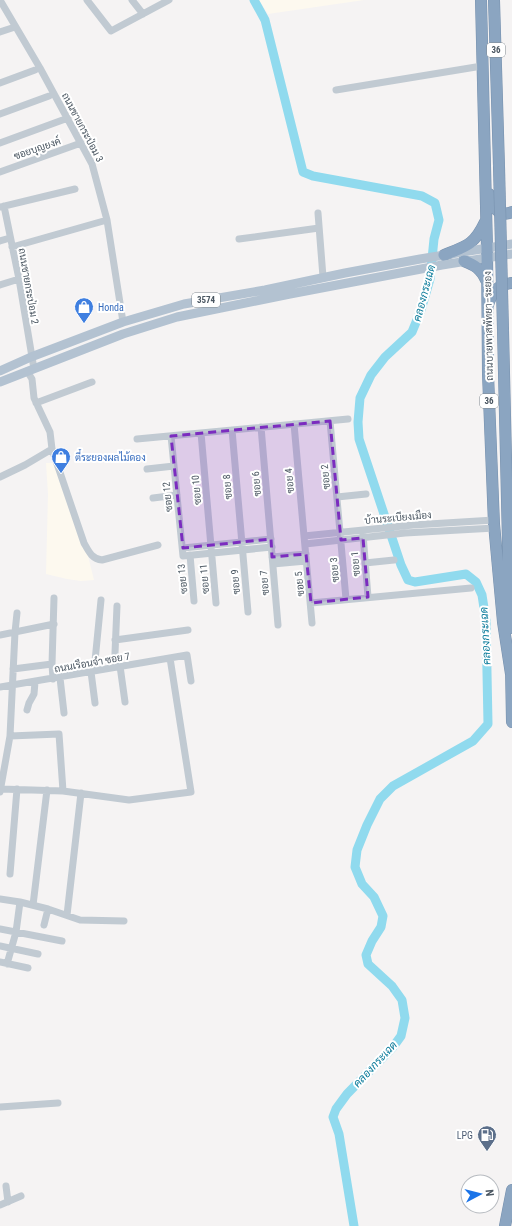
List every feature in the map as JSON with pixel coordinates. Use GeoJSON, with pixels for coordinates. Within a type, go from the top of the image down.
{"type":"FeatureCollection","features":[{"type":"Feature","properties":{"kind":"highway","name":"ถนนบายพาสพัทยา–ระยอง"},"geometry":{"type":"LineString","coordinates":[[481,0],[487,253],[486,282],[488,374],[494,524],[503,622],[511,674]]}},
{"type":"Feature","properties":{"kind":"highway","name":"ถนนบายพาสพัทยา–ระยอง"},"geometry":{"type":"LineString","coordinates":[[494,0],[510,579],[512,722]]}},
{"type":"Feature","properties":{"kind":"highway"},"geometry":{"type":"LineString","coordinates":[[485,180],[493,206],[501,212],[512,212]]}},
{"type":"Feature","properties":{"kind":"highway"},"geometry":{"type":"LineString","coordinates":[[442,259],[467,247],[473,242],[486,221]]}},
{"type":"Feature","properties":{"kind":"highway"},"geometry":{"type":"LineString","coordinates":[[464,261],[477,266],[484,274],[486,282]]}},
{"type":"Feature","properties":{"kind":"highway"},"geometry":{"type":"LineString","coordinates":[[487,307],[493,292],[503,285],[512,283]]}},
{"type":"Feature","properties":{"kind":"highway"},"geometry":{"type":"LineString","coordinates":[[505,1226],[512,1190]]}},
{"type":"Feature","properties":{"kind":"main road","name":"3574"},"geometry":{"type":"LineString","coordinates":[[0,371],[31,357],[123,322],[184,304],[265,290],[420,259],[464,261],[512,244]]}},
{"type":"Feature","properties":{"kind":"main road","name":"3574"},"geometry":{"type":"LineString","coordinates":[[0,382],[123,334],[177,317],[420,270],[442,259],[487,253],[512,254]]}},
{"type":"Feature","properties":{"kind":"street","name":"ถนนชายกระป่อม 3"},"geometry":{"type":"LineString","coordinates":[[0,0],[68,118],[92,164],[107,220],[123,322]]}},
{"type":"Feature","properties":{"kind":"street"},"geometry":{"type":"LineString","coordinates":[[87,0],[111,31],[169,0]]}},
{"type":"Feature","properties":{"kind":"street"},"geometry":{"type":"LineString","coordinates":[[132,0],[143,14]]}},
{"type":"Feature","properties":{"kind":"street"},"geometry":{"type":"LineString","coordinates":[[0,32],[15,27]]}},
{"type":"Feature","properties":{"kind":"street"},"geometry":{"type":"LineString","coordinates":[[336,90],[482,66]]}},
{"type":"Feature","properties":{"kind":"street"},"geometry":{"type":"LineString","coordinates":[[0,83],[35,70]]}},
{"type":"Feature","properties":{"kind":"street"},"geometry":{"type":"LineString","coordinates":[[0,114],[49,96]]}},
{"type":"Feature","properties":{"kind":"street"},"geometry":{"type":"LineString","coordinates":[[0,143],[68,118]]}},
{"type":"Feature","properties":{"kind":"street","name":"ซอยบุญยงค์"},"geometry":{"type":"LineString","coordinates":[[0,172],[81,143]]}},
{"type":"Feature","properties":{"kind":"street","name":"ถนนชายกระป่อม 2"},"geometry":{"type":"LineString","coordinates":[[75,189],[2,207],[19,279],[31,357],[30,370],[34,398],[50,432],[52,449],[84,543],[89,553],[96,559],[102,560],[158,545]]}},
{"type":"Feature","properties":{"kind":"street"},"geometry":{"type":"LineString","coordinates":[[318,213],[323,278]]}},
{"type":"Feature","properties":{"kind":"street"},"geometry":{"type":"LineString","coordinates":[[12,247],[107,220]]}},
{"type":"Feature","properties":{"kind":"street"},"geometry":{"type":"LineString","coordinates":[[239,239],[319,228]]}},
{"type":"Feature","properties":{"kind":"street"},"geometry":{"type":"LineString","coordinates":[[0,241],[10,238]]}},
{"type":"Feature","properties":{"kind":"street"},"geometry":{"type":"LineString","coordinates":[[0,285],[19,279]]}},
{"type":"Feature","properties":{"kind":"street"},"geometry":{"type":"LineString","coordinates":[[36,403],[92,382]]}},
{"type":"Feature","properties":{"kind":"street"},"geometry":{"type":"LineString","coordinates":[[137,439],[348,419]]}},
{"type":"Feature","properties":{"kind":"street","name":"ซอย 2"},"geometry":{"type":"LineString","coordinates":[[330,421],[341,536]]}},
{"type":"Feature","properties":{"kind":"street","name":"ซอย 4"},"geometry":{"type":"LineString","coordinates":[[294,424],[305,544]]}},
{"type":"Feature","properties":{"kind":"street","name":"ซอย 6"},"geometry":{"type":"LineString","coordinates":[[261,427],[271,543]]}},
{"type":"Feature","properties":{"kind":"street","name":"ซอย 8"},"geometry":{"type":"LineString","coordinates":[[232,430],[242,546]]}},
{"type":"Feature","properties":{"kind":"street","name":"ซอย 10"},"geometry":{"type":"LineString","coordinates":[[201,433],[212,549]]}},
{"type":"Feature","properties":{"kind":"street","name":"ซอย 12"},"geometry":{"type":"LineString","coordinates":[[171,436],[183,548],[186,556]]}},
{"type":"Feature","properties":{"kind":"street"},"geometry":{"type":"LineString","coordinates":[[0,477],[52,449]]}},
{"type":"Feature","properties":{"kind":"street"},"geometry":{"type":"LineString","coordinates":[[147,469],[174,466]]}},
{"type":"Feature","properties":{"kind":"street"},"geometry":{"type":"LineString","coordinates":[[337,497],[366,494]]}},
{"type":"Feature","properties":{"kind":"street"},"geometry":{"type":"LineString","coordinates":[[153,498],[177,495]]}},
{"type":"Feature","properties":{"kind":"street","name":"บ้านระเบียงเมือง"},"geometry":{"type":"LineString","coordinates":[[304,536],[341,536],[413,529],[494,524]]}},
{"type":"Feature","properties":{"kind":"street","name":"ซอย 1"},"geometry":{"type":"LineString","coordinates":[[363,534],[368,597]]}},
{"type":"Feature","properties":{"kind":"street","name":"บ้านระเบียงเมือง"},"geometry":{"type":"LineString","coordinates":[[305,544],[341,536]]}},
{"type":"Feature","properties":{"kind":"street","name":"ซอย 3"},"geometry":{"type":"LineString","coordinates":[[341,536],[346,599]]}},
{"type":"Feature","properties":{"kind":"street"},"geometry":{"type":"LineString","coordinates":[[183,548],[212,549],[271,543]]}},
{"type":"Feature","properties":{"kind":"street","name":"ซอย 7"},"geometry":{"type":"LineString","coordinates":[[271,543],[278,625]]}},
{"type":"Feature","properties":{"kind":"street","name":"ซอย 5"},"geometry":{"type":"LineString","coordinates":[[305,544],[312,622]]}},
{"type":"Feature","properties":{"kind":"street","name":"ซอย 9"},"geometry":{"type":"LineString","coordinates":[[242,546],[248,612]]}},
{"type":"Feature","properties":{"kind":"street"},"geometry":{"type":"LineString","coordinates":[[186,556],[212,549]]}},
{"type":"Feature","properties":{"kind":"street","name":"ซอย 11"},"geometry":{"type":"LineString","coordinates":[[212,549],[216,603]]}},
{"type":"Feature","properties":{"kind":"street","name":"ซอย 13"},"geometry":{"type":"LineString","coordinates":[[186,556],[194,601]]}},
{"type":"Feature","properties":{"kind":"street"},"geometry":{"type":"LineString","coordinates":[[273,560],[306,557]]}},
{"type":"Feature","properties":{"kind":"street"},"geometry":{"type":"LineString","coordinates":[[365,563],[394,560]]}},
{"type":"Feature","properties":{"kind":"street"},"geometry":{"type":"LineString","coordinates":[[311,603],[471,588]]}},
{"type":"Feature","properties":{"kind":"street"},"geometry":{"type":"LineString","coordinates":[[54,598],[52,664],[64,713]]}},
{"type":"Feature","properties":{"kind":"street"},"geometry":{"type":"LineString","coordinates":[[96,703],[93,671],[101,600]]}},
{"type":"Feature","properties":{"kind":"street"},"geometry":{"type":"LineString","coordinates":[[117,606],[115,654],[119,667],[125,702]]}},
{"type":"Feature","properties":{"kind":"street"},"geometry":{"type":"LineString","coordinates":[[18,614],[15,632],[10,736],[0,790],[17,789],[63,791],[129,800],[191,792],[170,658]]}},
{"type":"Feature","properties":{"kind":"street"},"geometry":{"type":"LineString","coordinates":[[0,635],[54,624]]}},
{"type":"Feature","properties":{"kind":"street"},"geometry":{"type":"LineString","coordinates":[[115,640],[188,630]]}},
{"type":"Feature","properties":{"kind":"street","name":"ถนนเรือนจำ ซอย 7"},"geometry":{"type":"LineString","coordinates":[[0,687],[187,656],[191,681]]}},
{"type":"Feature","properties":{"kind":"street"},"geometry":{"type":"LineString","coordinates":[[13,669],[52,664]]}},
{"type":"Feature","properties":{"kind":"street"},"geometry":{"type":"LineString","coordinates":[[27,710],[28,703],[34,694],[35,682]]}},
{"type":"Feature","properties":{"kind":"street"},"geometry":{"type":"LineString","coordinates":[[10,736],[59,734],[63,791]]}},
{"type":"Feature","properties":{"kind":"street"},"geometry":{"type":"LineString","coordinates":[[10,874],[17,789]]}},
{"type":"Feature","properties":{"kind":"street"},"geometry":{"type":"LineString","coordinates":[[33,905],[47,790]]}},
{"type":"Feature","properties":{"kind":"street"},"geometry":{"type":"LineString","coordinates":[[67,915],[81,793]]}},
{"type":"Feature","properties":{"kind":"street"},"geometry":{"type":"LineString","coordinates":[[0,899],[48,909],[75,919],[124,921]]}},
{"type":"Feature","properties":{"kind":"street"},"geometry":{"type":"LineString","coordinates":[[20,902],[12,949],[4,963],[28,968]]}},
{"type":"Feature","properties":{"kind":"street"},"geometry":{"type":"LineString","coordinates":[[44,926],[48,909]]}},
{"type":"Feature","properties":{"kind":"street"},"geometry":{"type":"LineString","coordinates":[[0,929],[62,941]]}},
{"type":"Feature","properties":{"kind":"street"},"geometry":{"type":"LineString","coordinates":[[0,946],[38,954]]}},
{"type":"Feature","properties":{"kind":"street"},"geometry":{"type":"LineString","coordinates":[[0,1107],[58,1103]]}},
{"type":"Feature","properties":{"kind":"street"},"geometry":{"type":"LineString","coordinates":[[6,1186],[8,1202]]}},
{"type":"Feature","properties":{"kind":"street"},"geometry":{"type":"LineString","coordinates":[[0,1205],[21,1196]]}},
{"type":"Feature","properties":{"kind":"highlighted area"},"geometry":{"type":"Polygon","coordinates":[[[330,421],[341,540],[363,538],[368,597],[311,603],[306,554],[272,557],[271,539],[183,548],[171,436],[330,421]]]}},
{"type":"Feature","properties":{"kind":"shaded area"},"geometry":{"type":"Polygon","coordinates":[[[259,0],[364,0],[268,14],[259,0]]]}},
{"type":"Feature","properties":{"kind":"shaded area"},"geometry":{"type":"Polygon","coordinates":[[[46,463],[54,463],[88,556],[94,580],[81,581],[46,574],[48,494],[46,463]]]}},
{"type":"Feature","properties":{"kind":"waterway","name":"คลองกระเฉด"},"geometry":{"type":"LineString","coordinates":[[254,0],[265,20],[303,172],[313,176],[422,196],[435,203],[439,220],[434,239],[430,279],[421,310],[412,332],[385,357],[371,375],[360,398],[358,422],[359,439],[401,565],[408,580],[415,582],[466,574],[476,582],[482,595],[486,621],[488,724],[473,741],[393,786],[380,799],[357,850],[355,867],[362,884],[374,897],[383,916],[381,927],[372,941],[366,955],[368,964],[392,986],[402,1000],[405,1018],[401,1036],[393,1047],[347,1094],[336,1109],[333,1117],[339,1134],[354,1226]]}},
{"type":"Feature","properties":{"kind":"place","name":"Honda"},"geometry":{"type":"Point","coordinates":[84,324]}},
{"type":"Feature","properties":{"kind":"place","name":"ตี๋ระยองผลไม้ดอง"},"geometry":{"type":"Point","coordinates":[61,474]}},
{"type":"Feature","properties":{"kind":"place","name":"LPG"},"geometry":{"type":"Point","coordinates":[487,1152]}}]}
